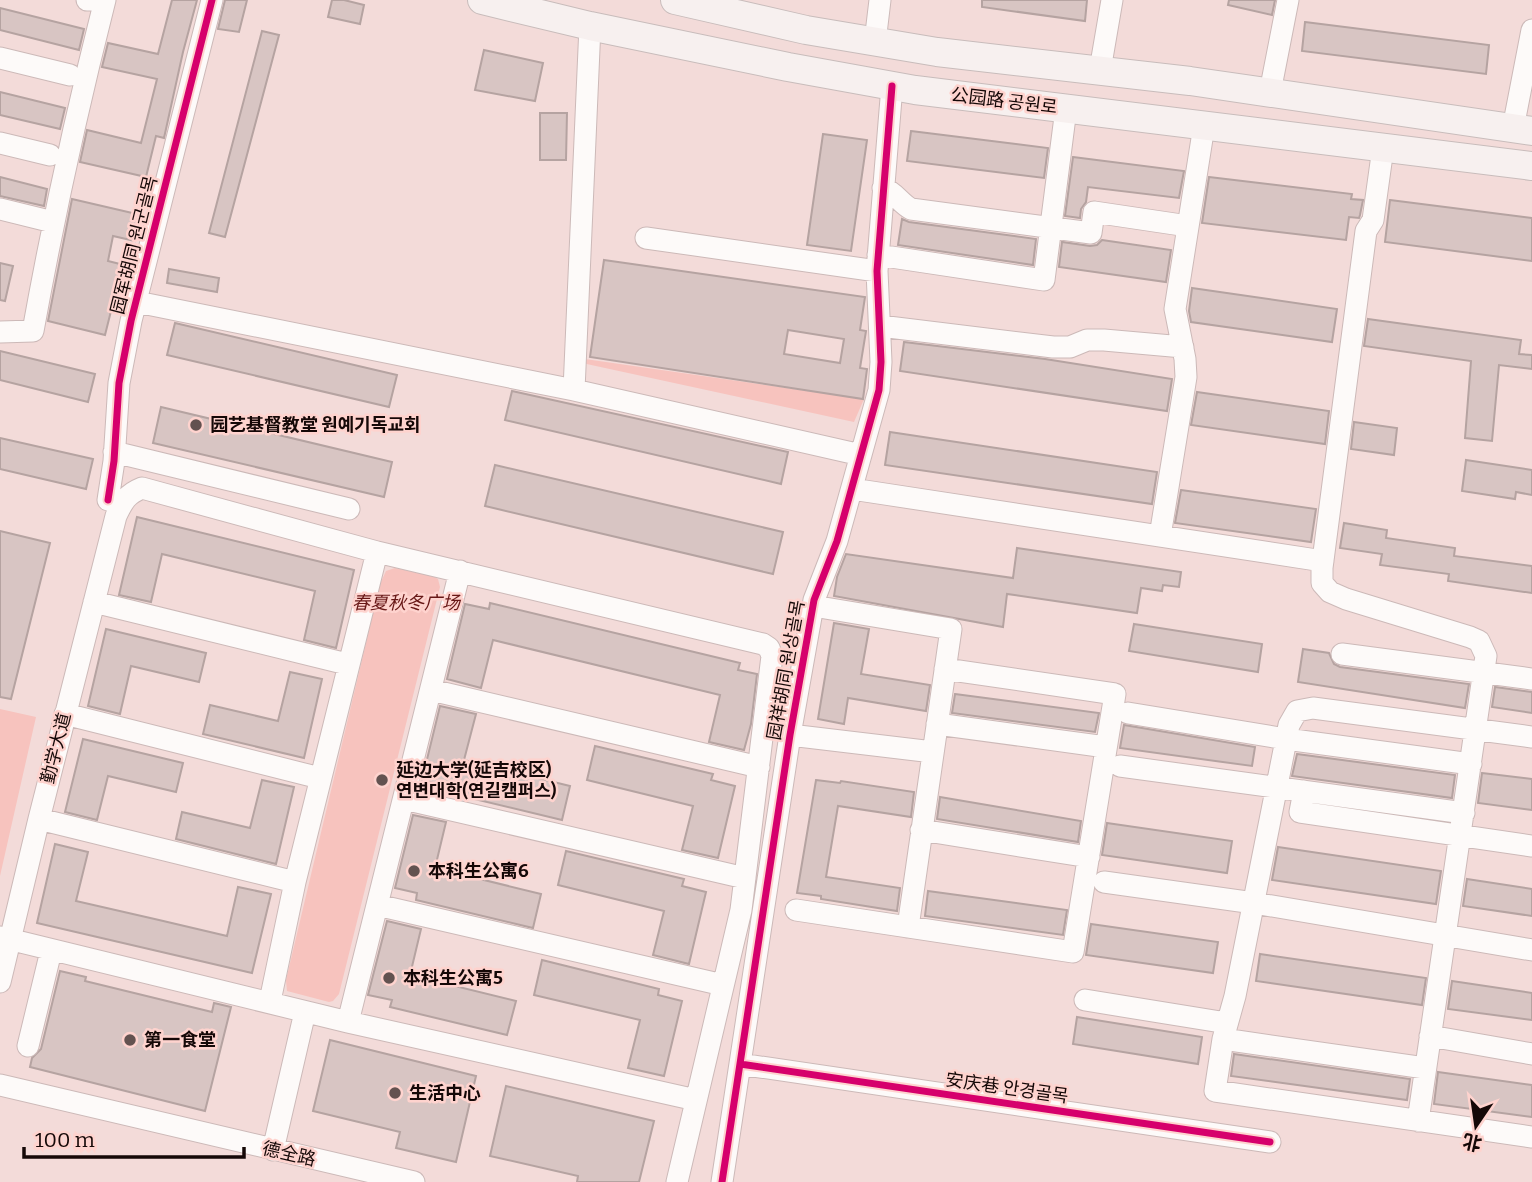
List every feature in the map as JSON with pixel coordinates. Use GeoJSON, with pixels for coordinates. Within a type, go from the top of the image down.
{"type":"FeatureCollection","features":[{"type":"Feature","properties":{"kind":"main road","name":"公园路 공원로"},"geometry":{"type":"LineString","coordinates":[[482,0],[788,68],[892,86],[1532,166]]}},
{"type":"Feature","properties":{"kind":"main road"},"geometry":{"type":"LineString","coordinates":[[676,0],[806,30],[950,54],[1270,92],[1522,130]]}},
{"type":"Feature","properties":{"kind":"street"},"geometry":{"type":"LineString","coordinates":[[0,332],[33,331],[74,122],[104,0]]}},
{"type":"Feature","properties":{"kind":"street","name":"园军胡同 원군골목"},"geometry":{"type":"LineString","coordinates":[[112,508],[119,383],[136,302],[212,0]]}},
{"type":"Feature","properties":{"kind":"street"},"geometry":{"type":"LineString","coordinates":[[875,41],[880,0]]}},
{"type":"Feature","properties":{"kind":"street"},"geometry":{"type":"LineString","coordinates":[[1100,70],[1112,0]]}},
{"type":"Feature","properties":{"kind":"street"},"geometry":{"type":"LineString","coordinates":[[1270,92],[1288,0]]}},
{"type":"Feature","properties":{"kind":"street"},"geometry":{"type":"LineString","coordinates":[[573,390],[590,26]]}},
{"type":"Feature","properties":{"kind":"street"},"geometry":{"type":"LineString","coordinates":[[1522,130],[1532,30]]}},
{"type":"Feature","properties":{"kind":"street"},"geometry":{"type":"LineString","coordinates":[[0,58],[70,75]]}},
{"type":"Feature","properties":{"kind":"street","name":"园祥胡同 원상골목"},"geometry":{"type":"LineString","coordinates":[[722,1182],[790,735],[813,607],[819,583],[837,541],[878,390],[881,362],[877,263],[892,86]]}},
{"type":"Feature","properties":{"kind":"street"},"geometry":{"type":"LineString","coordinates":[[646,238],[1044,279],[1066,109]]}},
{"type":"Feature","properties":{"kind":"street"},"geometry":{"type":"LineString","coordinates":[[1160,537],[1186,377],[1175,309],[1204,126]]}},
{"type":"Feature","properties":{"kind":"street"},"geometry":{"type":"LineString","coordinates":[[0,143],[50,155]]}},
{"type":"Feature","properties":{"kind":"street"},"geometry":{"type":"LineString","coordinates":[[1377,147],[1362,219],[1366,231],[1322,583],[1330,592],[1479,641],[1486,656],[1418,1121]]}},
{"type":"Feature","properties":{"kind":"street"},"geometry":{"type":"LineString","coordinates":[[883,188],[892,191],[911,209],[1091,233],[1094,212],[1188,226]]}},
{"type":"Feature","properties":{"kind":"street"},"geometry":{"type":"LineString","coordinates":[[0,209],[53,222]]}},
{"type":"Feature","properties":{"kind":"street"},"geometry":{"type":"LineString","coordinates":[[136,302],[573,390],[861,454]]}},
{"type":"Feature","properties":{"kind":"street"},"geometry":{"type":"LineString","coordinates":[[880,326],[1053,347],[1069,347],[1087,340],[1104,340],[1183,347]]}},
{"type":"Feature","properties":{"kind":"street"},"geometry":{"type":"LineString","coordinates":[[114,452],[349,509]]}},
{"type":"Feature","properties":{"kind":"street"},"geometry":{"type":"LineString","coordinates":[[112,508],[130,493],[142,488],[376,552],[762,644],[769,648],[772,656],[741,909],[677,1182]]}},
{"type":"Feature","properties":{"kind":"street"},"geometry":{"type":"LineString","coordinates":[[852,489],[1323,561]]}},
{"type":"Feature","properties":{"kind":"street","name":"勤学大道"},"geometry":{"type":"LineString","coordinates":[[0,982],[6,938],[94,602],[112,508]]}},
{"type":"Feature","properties":{"kind":"street"},"geometry":{"type":"LineString","coordinates":[[270,1001],[295,882],[376,552]]}},
{"type":"Feature","properties":{"kind":"street"},"geometry":{"type":"LineString","coordinates":[[348,1022],[460,571]]}},
{"type":"Feature","properties":{"kind":"street"},"geometry":{"type":"LineString","coordinates":[[94,602],[348,664]]}},
{"type":"Feature","properties":{"kind":"street"},"geometry":{"type":"LineString","coordinates":[[813,607],[951,629],[908,927]]}},
{"type":"Feature","properties":{"kind":"street"},"geometry":{"type":"LineString","coordinates":[[1342,654],[1532,678]]}},
{"type":"Feature","properties":{"kind":"street"},"geometry":{"type":"LineString","coordinates":[[796,910],[1073,952],[1115,694],[945,669]]}},
{"type":"Feature","properties":{"kind":"street"},"geometry":{"type":"LineString","coordinates":[[431,690],[759,767]]}},
{"type":"Feature","properties":{"kind":"street"},"geometry":{"type":"LineString","coordinates":[[1532,737],[1304,709],[1297,711],[1292,717],[1286,739],[1214,1091],[1532,1138]]}},
{"type":"Feature","properties":{"kind":"street"},"geometry":{"type":"LineString","coordinates":[[1128,713],[1286,739],[1471,764]]}},
{"type":"Feature","properties":{"kind":"street"},"geometry":{"type":"LineString","coordinates":[[65,714],[320,778]]}},
{"type":"Feature","properties":{"kind":"street"},"geometry":{"type":"LineString","coordinates":[[937,724],[1106,747]]}},
{"type":"Feature","properties":{"kind":"street"},"geometry":{"type":"LineString","coordinates":[[790,735],[933,752]]}},
{"type":"Feature","properties":{"kind":"street"},"geometry":{"type":"LineString","coordinates":[[1120,766],[1464,813]]}},
{"type":"Feature","properties":{"kind":"street"},"geometry":{"type":"LineString","coordinates":[[1304,791],[1300,812],[1532,846]]}},
{"type":"Feature","properties":{"kind":"street"},"geometry":{"type":"LineString","coordinates":[[404,799],[745,877]]}},
{"type":"Feature","properties":{"kind":"street"},"geometry":{"type":"LineString","coordinates":[[38,819],[295,882]]}},
{"type":"Feature","properties":{"kind":"street"},"geometry":{"type":"LineString","coordinates":[[921,830],[1089,857]]}},
{"type":"Feature","properties":{"kind":"street"},"geometry":{"type":"LineString","coordinates":[[1104,882],[1254,903],[1532,950]]}},
{"type":"Feature","properties":{"kind":"street"},"geometry":{"type":"LineString","coordinates":[[377,905],[723,985]]}},
{"type":"Feature","properties":{"kind":"street"},"geometry":{"type":"LineString","coordinates":[[6,938],[51,951],[270,1001],[305,1012],[696,1100]]}},
{"type":"Feature","properties":{"kind":"street"},"geometry":{"type":"LineString","coordinates":[[28,1045],[51,951]]}},
{"type":"Feature","properties":{"kind":"street"},"geometry":{"type":"LineString","coordinates":[[1085,1000],[1225,1031],[1426,1068]]}},
{"type":"Feature","properties":{"kind":"street"},"geometry":{"type":"LineString","coordinates":[[273,1150],[305,1012]]}},
{"type":"Feature","properties":{"kind":"street"},"geometry":{"type":"LineString","coordinates":[[1430,1036],[1532,1054]]}},
{"type":"Feature","properties":{"kind":"street","name":"安庆巷 안경골목"},"geometry":{"type":"LineString","coordinates":[[740,1064],[1270,1142]]}},
{"type":"Feature","properties":{"kind":"street","name":"德全路"},"geometry":{"type":"LineString","coordinates":[[0,1085],[415,1182]]}},
{"type":"Feature","properties":{"kind":"green space"},"geometry":{"type":"Polygon","coordinates":[[[578,358],[864,399],[854,422],[582,363],[578,358]]]}},
{"type":"Feature","properties":{"kind":"green space","name":"春夏秋冬广场"},"geometry":{"type":"Polygon","coordinates":[[[395,568],[433,576],[438,579],[440,587],[339,994],[329,1002],[287,991],[286,980],[380,584],[386,571],[395,568]]]}},
{"type":"Feature","properties":{"kind":"green space"},"geometry":{"type":"Polygon","coordinates":[[[0,709],[36,717],[0,876],[0,709]]]}},
{"type":"Feature","properties":{"kind":"building"},"geometry":{"type":"Polygon","coordinates":[[[172,0],[197,0],[164,138],[156,136],[146,177],[80,162],[87,130],[141,143],[157,79],[102,67],[108,43],[158,54],[172,0]]]}},
{"type":"Feature","properties":{"kind":"building"},"geometry":{"type":"Polygon","coordinates":[[[225,0],[247,0],[239,32],[218,29],[225,0]]]}},
{"type":"Feature","properties":{"kind":"building"},"geometry":{"type":"Polygon","coordinates":[[[332,0],[364,5],[360,24],[328,17],[332,0]]]}},
{"type":"Feature","properties":{"kind":"building"},"geometry":{"type":"Polygon","coordinates":[[[982,0],[1087,0],[1085,21],[982,7],[982,0]]]}},
{"type":"Feature","properties":{"kind":"building"},"geometry":{"type":"Polygon","coordinates":[[[1229,0],[1275,0],[1272,15],[1228,5],[1229,0]]]}},
{"type":"Feature","properties":{"kind":"building"},"geometry":{"type":"Polygon","coordinates":[[[0,8],[84,29],[79,50],[0,30],[0,8]]]}},
{"type":"Feature","properties":{"kind":"building"},"geometry":{"type":"Polygon","coordinates":[[[1305,22],[1489,45],[1486,74],[1302,51],[1305,22]]]}},
{"type":"Feature","properties":{"kind":"building"},"geometry":{"type":"Polygon","coordinates":[[[262,31],[279,35],[225,237],[209,233],[262,31]]]}},
{"type":"Feature","properties":{"kind":"building"},"geometry":{"type":"Polygon","coordinates":[[[484,50],[543,63],[535,101],[475,90],[484,50]]]}},
{"type":"Feature","properties":{"kind":"building"},"geometry":{"type":"Polygon","coordinates":[[[0,92],[65,108],[60,129],[0,115],[0,92]]]}},
{"type":"Feature","properties":{"kind":"building"},"geometry":{"type":"Polygon","coordinates":[[[540,113],[567,113],[566,160],[540,160],[540,113]]]}},
{"type":"Feature","properties":{"kind":"building"},"geometry":{"type":"Polygon","coordinates":[[[911,131],[1048,148],[1044,178],[907,161],[911,131]]]}},
{"type":"Feature","properties":{"kind":"building"},"geometry":{"type":"Polygon","coordinates":[[[823,134],[867,140],[851,251],[807,245],[823,134]]]}},
{"type":"Feature","properties":{"kind":"building"},"geometry":{"type":"Polygon","coordinates":[[[1073,157],[1184,171],[1179,198],[1088,187],[1080,218],[1065,216],[1073,157]]]}},
{"type":"Feature","properties":{"kind":"building"},"geometry":{"type":"Polygon","coordinates":[[[0,177],[47,189],[44,206],[0,196],[0,177]]]}},
{"type":"Feature","properties":{"kind":"building"},"geometry":{"type":"Polygon","coordinates":[[[1209,177],[1352,194],[1351,199],[1363,200],[1359,218],[1349,217],[1346,240],[1202,223],[1209,177]]]}},
{"type":"Feature","properties":{"kind":"building"},"geometry":{"type":"Polygon","coordinates":[[[72,199],[141,215],[135,241],[113,236],[108,261],[128,266],[123,289],[117,287],[105,335],[48,321],[72,199]]]}},
{"type":"Feature","properties":{"kind":"building"},"geometry":{"type":"Polygon","coordinates":[[[1390,200],[1532,218],[1532,261],[1385,242],[1390,200]]]}},
{"type":"Feature","properties":{"kind":"building"},"geometry":{"type":"Polygon","coordinates":[[[902,219],[1036,239],[1033,265],[898,245],[902,219]]]}},
{"type":"Feature","properties":{"kind":"building"},"geometry":{"type":"Polygon","coordinates":[[[1102,240],[1171,250],[1166,282],[1059,267],[1062,242],[1090,246],[1097,245],[1102,240]]]}},
{"type":"Feature","properties":{"kind":"building"},"geometry":{"type":"Polygon","coordinates":[[[604,260],[865,297],[860,330],[866,331],[860,368],[867,369],[863,399],[590,357],[604,260]],[[788,330],[784,354],[840,363],[844,339],[788,330]]]}},
{"type":"Feature","properties":{"kind":"building"},"geometry":{"type":"Polygon","coordinates":[[[0,263],[13,266],[5,301],[0,300],[0,263]]]}},
{"type":"Feature","properties":{"kind":"building"},"geometry":{"type":"Polygon","coordinates":[[[169,269],[219,278],[217,292],[167,283],[169,269]]]}},
{"type":"Feature","properties":{"kind":"building"},"geometry":{"type":"Polygon","coordinates":[[[1192,288],[1337,309],[1332,342],[1191,322],[1189,311],[1192,288]]]}},
{"type":"Feature","properties":{"kind":"building"},"geometry":{"type":"Polygon","coordinates":[[[1368,319],[1521,340],[1519,354],[1532,355],[1532,369],[1499,365],[1492,441],[1465,438],[1471,361],[1364,346],[1368,319]]]}},
{"type":"Feature","properties":{"kind":"building"},"geometry":{"type":"Polygon","coordinates":[[[175,323],[397,375],[389,407],[167,355],[175,323]]]}},
{"type":"Feature","properties":{"kind":"building"},"geometry":{"type":"Polygon","coordinates":[[[904,342],[1045,359],[1172,379],[1167,411],[900,371],[904,342]]]}},
{"type":"Feature","properties":{"kind":"building"},"geometry":{"type":"Polygon","coordinates":[[[0,351],[95,374],[88,402],[0,380],[0,351]]]}},
{"type":"Feature","properties":{"kind":"building"},"geometry":{"type":"Polygon","coordinates":[[[512,391],[788,452],[781,484],[505,420],[512,391]]]}},
{"type":"Feature","properties":{"kind":"building"},"geometry":{"type":"Polygon","coordinates":[[[1197,392],[1329,411],[1325,444],[1191,425],[1197,392]]]}},
{"type":"Feature","properties":{"kind":"building"},"geometry":{"type":"Polygon","coordinates":[[[161,407],[392,462],[384,497],[153,443],[161,407]]]}},
{"type":"Feature","properties":{"kind":"building"},"geometry":{"type":"Polygon","coordinates":[[[1354,422],[1397,428],[1394,455],[1351,449],[1354,422]]]}},
{"type":"Feature","properties":{"kind":"building"},"geometry":{"type":"Polygon","coordinates":[[[890,432],[1157,472],[1152,504],[885,465],[890,432]]]}},
{"type":"Feature","properties":{"kind":"building"},"geometry":{"type":"Polygon","coordinates":[[[0,438],[93,459],[86,489],[0,469],[0,438]]]}},
{"type":"Feature","properties":{"kind":"building"},"geometry":{"type":"Polygon","coordinates":[[[1466,460],[1532,470],[1532,495],[1516,492],[1515,499],[1462,491],[1466,460]]]}},
{"type":"Feature","properties":{"kind":"building"},"geometry":{"type":"Polygon","coordinates":[[[495,465],[783,532],[773,574],[485,506],[495,465]]]}},
{"type":"Feature","properties":{"kind":"building"},"geometry":{"type":"Polygon","coordinates":[[[1181,490],[1316,509],[1311,542],[1175,523],[1181,490]]]}},
{"type":"Feature","properties":{"kind":"building"},"geometry":{"type":"Polygon","coordinates":[[[137,517],[354,570],[336,648],[304,640],[315,591],[162,554],[151,602],[119,595],[137,517]]]}},
{"type":"Feature","properties":{"kind":"building"},"geometry":{"type":"Polygon","coordinates":[[[1344,523],[1387,530],[1386,538],[1455,548],[1454,556],[1532,566],[1532,593],[1448,581],[1449,574],[1380,565],[1382,554],[1340,548],[1344,523]]]}},
{"type":"Feature","properties":{"kind":"building"},"geometry":{"type":"Polygon","coordinates":[[[0,531],[50,543],[11,699],[0,697],[0,531]]]}},
{"type":"Feature","properties":{"kind":"building"},"geometry":{"type":"Polygon","coordinates":[[[1017,548],[1181,572],[1179,587],[1163,585],[1162,591],[1141,588],[1137,613],[1007,594],[1003,627],[834,596],[837,577],[846,554],[1013,578],[1017,548]]]}},
{"type":"Feature","properties":{"kind":"building"},"geometry":{"type":"Polygon","coordinates":[[[490,603],[740,663],[738,670],[757,674],[751,724],[744,750],[709,742],[720,695],[493,640],[481,688],[447,679],[465,604],[489,609],[490,603]]]}},
{"type":"Feature","properties":{"kind":"building"},"geometry":{"type":"Polygon","coordinates":[[[834,623],[869,629],[861,674],[930,685],[926,711],[848,698],[844,724],[818,719],[834,623]]]}},
{"type":"Feature","properties":{"kind":"building"},"geometry":{"type":"Polygon","coordinates":[[[1134,624],[1262,644],[1258,672],[1129,651],[1134,624]]]}},
{"type":"Feature","properties":{"kind":"building"},"geometry":{"type":"Polygon","coordinates":[[[106,629],[206,653],[199,682],[131,666],[120,714],[88,706],[106,629]]]}},
{"type":"Feature","properties":{"kind":"building"},"geometry":{"type":"Polygon","coordinates":[[[1303,649],[1329,653],[1334,664],[1340,667],[1469,684],[1465,708],[1298,682],[1303,649]]]}},
{"type":"Feature","properties":{"kind":"building"},"geometry":{"type":"Polygon","coordinates":[[[290,672],[322,679],[304,758],[203,734],[210,705],[278,721],[290,672]]]}},
{"type":"Feature","properties":{"kind":"building"},"geometry":{"type":"Polygon","coordinates":[[[1495,687],[1532,692],[1532,713],[1492,707],[1495,687]]]}},
{"type":"Feature","properties":{"kind":"building"},"geometry":{"type":"Polygon","coordinates":[[[955,694],[1099,713],[1095,732],[952,713],[955,694]]]}},
{"type":"Feature","properties":{"kind":"building"},"geometry":{"type":"Polygon","coordinates":[[[440,706],[476,714],[464,760],[570,786],[562,820],[445,792],[446,786],[422,780],[440,706]]]}},
{"type":"Feature","properties":{"kind":"building"},"geometry":{"type":"Polygon","coordinates":[[[1124,725],[1255,747],[1252,766],[1120,748],[1124,725]]]}},
{"type":"Feature","properties":{"kind":"building"},"geometry":{"type":"Polygon","coordinates":[[[83,739],[183,763],[176,792],[108,776],[97,820],[65,812],[83,739]]]}},
{"type":"Feature","properties":{"kind":"building"},"geometry":{"type":"Polygon","coordinates":[[[595,746],[713,774],[711,780],[735,786],[718,858],[682,850],[693,806],[587,780],[595,746]]]}},
{"type":"Feature","properties":{"kind":"building"},"geometry":{"type":"Polygon","coordinates":[[[1297,754],[1455,775],[1452,798],[1292,776],[1297,754]]]}},
{"type":"Feature","properties":{"kind":"building"},"geometry":{"type":"Polygon","coordinates":[[[1482,773],[1532,779],[1532,810],[1478,803],[1482,773]]]}},
{"type":"Feature","properties":{"kind":"building"},"geometry":{"type":"Polygon","coordinates":[[[262,780],[294,787],[276,864],[176,839],[182,812],[250,828],[262,780]]]}},
{"type":"Feature","properties":{"kind":"building"},"geometry":{"type":"Polygon","coordinates":[[[816,780],[914,792],[911,817],[838,806],[826,877],[900,888],[897,911],[797,893],[816,780]]]}},
{"type":"Feature","properties":{"kind":"building"},"geometry":{"type":"Polygon","coordinates":[[[940,797],[1081,821],[1078,842],[937,819],[940,797]]]}},
{"type":"Feature","properties":{"kind":"building","name":"本科生公寓6"},"geometry":{"type":"Polygon","coordinates":[[[413,815],[446,822],[435,868],[541,894],[533,928],[416,900],[417,893],[395,888],[413,815]]]}},
{"type":"Feature","properties":{"kind":"building"},"geometry":{"type":"Polygon","coordinates":[[[1107,823],[1232,841],[1227,873],[1102,855],[1107,823]]]}},
{"type":"Feature","properties":{"kind":"building"},"geometry":{"type":"Polygon","coordinates":[[[55,844],[88,852],[76,901],[227,936],[238,887],[271,894],[252,973],[37,923],[55,844]]]}},
{"type":"Feature","properties":{"kind":"building"},"geometry":{"type":"Polygon","coordinates":[[[1278,847],[1441,871],[1436,904],[1272,880],[1278,847]]]}},
{"type":"Feature","properties":{"kind":"building"},"geometry":{"type":"Polygon","coordinates":[[[566,851],[684,879],[682,886],[706,892],[689,964],[653,955],[664,911],[558,885],[566,851]]]}},
{"type":"Feature","properties":{"kind":"building"},"geometry":{"type":"Polygon","coordinates":[[[1467,879],[1532,889],[1532,916],[1463,906],[1467,879]]]}},
{"type":"Feature","properties":{"kind":"building"},"geometry":{"type":"Polygon","coordinates":[[[928,891],[1067,910],[1063,935],[925,916],[928,891]]]}},
{"type":"Feature","properties":{"kind":"building","name":"本科生公寓5"},"geometry":{"type":"Polygon","coordinates":[[[387,921],[421,929],[410,975],[516,1001],[507,1035],[390,1007],[392,1000],[368,995],[387,921]]]}},
{"type":"Feature","properties":{"kind":"building"},"geometry":{"type":"Polygon","coordinates":[[[1091,924],[1218,942],[1213,973],[1086,955],[1091,924]]]}},
{"type":"Feature","properties":{"kind":"building"},"geometry":{"type":"Polygon","coordinates":[[[1260,954],[1426,978],[1422,1005],[1256,981],[1260,954]]]}},
{"type":"Feature","properties":{"kind":"building"},"geometry":{"type":"Polygon","coordinates":[[[542,960],[659,989],[658,995],[682,1001],[664,1076],[628,1068],[640,1020],[534,995],[542,960]]]}},
{"type":"Feature","properties":{"kind":"building","name":"第一食堂"},"geometry":{"type":"Polygon","coordinates":[[[60,971],[86,977],[85,981],[212,1012],[214,1003],[231,1007],[205,1111],[30,1067],[32,1058],[41,1049],[60,971]]]}},
{"type":"Feature","properties":{"kind":"building"},"geometry":{"type":"Polygon","coordinates":[[[1452,981],[1532,993],[1532,1020],[1448,1009],[1452,981]]]}},
{"type":"Feature","properties":{"kind":"building"},"geometry":{"type":"Polygon","coordinates":[[[1077,1017],[1202,1037],[1198,1064],[1073,1044],[1077,1017]]]}},
{"type":"Feature","properties":{"kind":"building","name":"生活中心"},"geometry":{"type":"Polygon","coordinates":[[[330,1040],[476,1076],[456,1162],[396,1148],[400,1132],[313,1111],[330,1040]]]}},
{"type":"Feature","properties":{"kind":"building"},"geometry":{"type":"Polygon","coordinates":[[[1234,1054],[1410,1079],[1407,1100],[1231,1076],[1234,1054]]]}},
{"type":"Feature","properties":{"kind":"building"},"geometry":{"type":"Polygon","coordinates":[[[1438,1072],[1532,1085],[1532,1117],[1434,1104],[1438,1072]]]}},
{"type":"Feature","properties":{"kind":"building","name":"生活中心"},"geometry":{"type":"Polygon","coordinates":[[[506,1086],[654,1121],[639,1182],[577,1182],[578,1176],[490,1156],[506,1086]]]}},
{"type":"Feature","properties":{"kind":"cycle path"},"geometry":{"type":"LineString","coordinates":[[108,500],[114,461],[119,383],[131,321],[212,0]]}},
{"type":"Feature","properties":{"kind":"cycle path"},"geometry":{"type":"LineString","coordinates":[[722,1182],[790,735],[814,600],[837,541],[879,390],[881,362],[877,271],[892,86]]}},
{"type":"Feature","properties":{"kind":"cycle path"},"geometry":{"type":"LineString","coordinates":[[740,1064],[1270,1142]]}},
{"type":"Feature","properties":{"kind":"place","name":"园艺基督教堂 원예기독교회"},"geometry":{"type":"Point","coordinates":[196,425]}},
{"type":"Feature","properties":{"kind":"place","name":"延边大学(延吉校区) 연변대학(연길캠퍼스)"},"geometry":{"type":"Point","coordinates":[382,780]}},
{"type":"Feature","properties":{"kind":"place","name":"本科生公寓6"},"geometry":{"type":"Point","coordinates":[414,871]}},
{"type":"Feature","properties":{"kind":"place","name":"本科生公寓5"},"geometry":{"type":"Point","coordinates":[389,978]}},
{"type":"Feature","properties":{"kind":"place","name":"第一食堂"},"geometry":{"type":"Point","coordinates":[130,1040]}},
{"type":"Feature","properties":{"kind":"place","name":"生活中心"},"geometry":{"type":"Point","coordinates":[395,1093]}}]}
